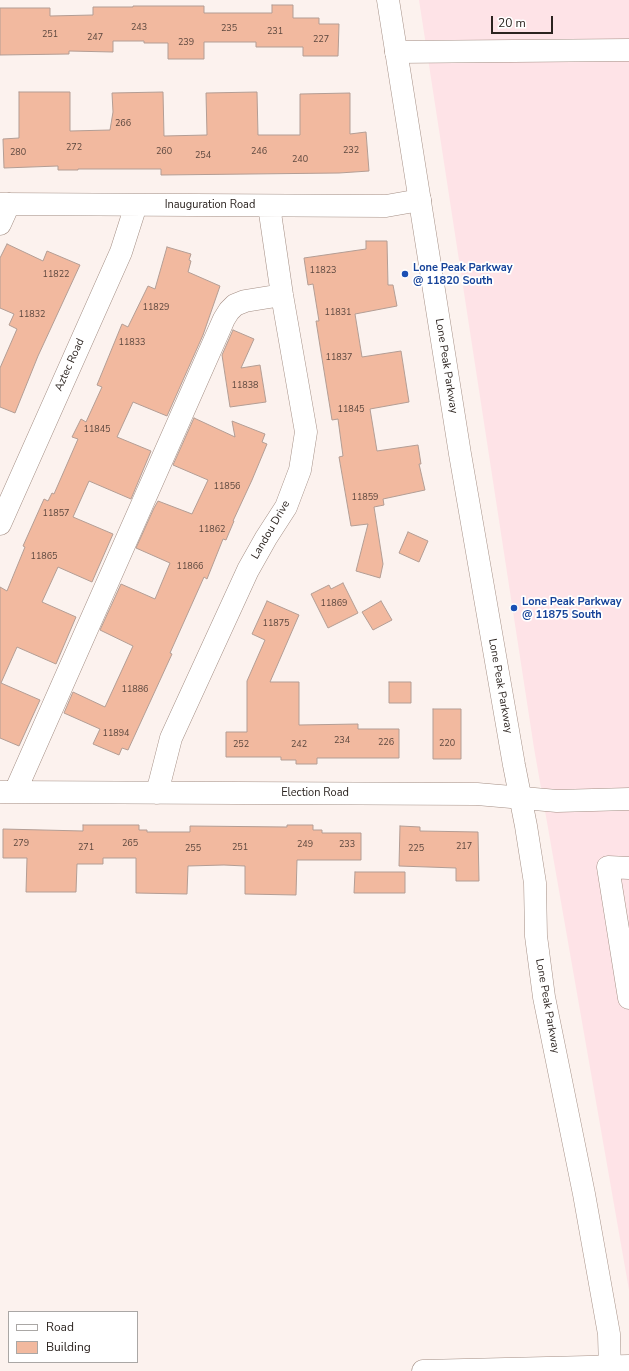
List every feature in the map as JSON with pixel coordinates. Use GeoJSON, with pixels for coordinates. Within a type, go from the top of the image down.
{"type":"FeatureCollection","features":[{"type":"Feature","properties":{"kind":"street","name":"Lone Peak Parkway"},"geometry":{"type":"LineString","coordinates":[[388,0],[460,454],[512,758],[521,797],[535,882],[536,936],[544,997],[584,1194],[616,1368]]}},
{"type":"Feature","properties":{"kind":"street"},"geometry":{"type":"LineString","coordinates":[[396,52],[629,50]]}},
{"type":"Feature","properties":{"kind":"street","name":"Inauguration Road"},"geometry":{"type":"LineString","coordinates":[[4,204],[386,206],[420,200]]}},
{"type":"Feature","properties":{"kind":"street"},"geometry":{"type":"LineString","coordinates":[[0,224],[4,204]]}},
{"type":"Feature","properties":{"kind":"street","name":"Aztec Road"},"geometry":{"type":"LineString","coordinates":[[0,524],[121,252],[136,205]]}},
{"type":"Feature","properties":{"kind":"street","name":"Landou Drive"},"geometry":{"type":"LineString","coordinates":[[157,793],[175,731],[248,570],[286,507],[300,470],[306,432],[282,295],[269,206]]}},
{"type":"Feature","properties":{"kind":"street"},"geometry":{"type":"LineString","coordinates":[[7,792],[224,319],[235,305],[245,301],[282,295]]}},
{"type":"Feature","properties":{"kind":"street","name":"Election Road"},"geometry":{"type":"LineString","coordinates":[[7,792],[477,794],[557,800],[629,799]]}},
{"type":"Feature","properties":{"kind":"street"},"geometry":{"type":"LineString","coordinates":[[629,868],[608,868],[629,998]]}},
{"type":"Feature","properties":{"kind":"street"},"geometry":{"type":"LineString","coordinates":[[423,1371],[616,1368]]}},
{"type":"Feature","properties":{"kind":"shaded area"},"geometry":{"type":"Polygon","coordinates":[[[419,0],[629,0],[629,1290],[534,748],[419,0]]]}},
{"type":"Feature","properties":{"kind":"building"},"geometry":{"type":"Polygon","coordinates":[[[272,5],[293,5],[293,18],[319,18],[319,24],[339,24],[338,56],[303,56],[303,47],[256,47],[256,42],[204,42],[204,59],[168,59],[168,43],[144,43],[144,41],[113,41],[113,52],[69,51],[69,54],[0,55],[0,8],[50,8],[50,16],[93,15],[93,7],[133,6],[204,6],[204,13],[272,13],[272,5]]]}},
{"type":"Feature","properties":{"kind":"building"},"geometry":{"type":"Polygon","coordinates":[[[19,92],[70,92],[70,131],[110,130],[113,112],[112,93],[163,92],[164,136],[207,135],[206,93],[257,92],[258,135],[300,135],[300,94],[350,93],[350,134],[366,132],[369,171],[339,173],[161,175],[161,169],[58,170],[58,166],[4,168],[3,139],[19,138],[19,92]]]}},
{"type":"Feature","properties":{"kind":"building"},"geometry":{"type":"Polygon","coordinates":[[[366,241],[387,241],[388,285],[393,285],[397,306],[355,314],[362,357],[401,351],[409,402],[370,409],[377,451],[418,445],[421,464],[419,464],[425,490],[383,499],[384,505],[374,507],[383,564],[380,578],[356,571],[368,524],[351,526],[339,457],[343,456],[338,419],[332,420],[316,321],[319,321],[313,284],[308,285],[304,258],[366,249],[366,241]]]}},
{"type":"Feature","properties":{"kind":"building"},"geometry":{"type":"Polygon","coordinates":[[[7,244],[43,261],[47,251],[80,265],[38,356],[15,413],[0,407],[0,368],[17,329],[9,325],[14,314],[0,308],[0,258],[7,244]]]}},
{"type":"Feature","properties":{"kind":"building"},"geometry":{"type":"Polygon","coordinates":[[[167,247],[191,254],[188,272],[220,286],[203,335],[167,416],[133,402],[117,437],[151,451],[131,499],[89,481],[73,517],[113,534],[92,582],[58,567],[42,602],[76,617],[56,664],[17,647],[1,683],[40,700],[19,746],[0,738],[0,587],[7,591],[25,547],[23,546],[44,499],[48,501],[52,493],[54,494],[78,439],[72,437],[81,419],[86,422],[102,387],[97,385],[122,324],[128,327],[148,286],[155,289],[167,247]]]}},
{"type":"Feature","properties":{"kind":"building"},"geometry":{"type":"Polygon","coordinates":[[[233,330],[254,339],[241,368],[260,365],[266,402],[230,407],[222,355],[233,330]]]}},
{"type":"Feature","properties":{"kind":"building"},"geometry":{"type":"Polygon","coordinates":[[[194,418],[235,437],[232,421],[265,434],[262,442],[267,444],[226,540],[223,539],[207,579],[204,577],[170,653],[172,654],[128,750],[122,748],[119,755],[93,744],[100,729],[64,713],[73,692],[105,707],[133,646],[100,630],[121,584],[155,599],[170,563],[136,548],[154,508],[158,501],[192,514],[208,480],[173,465],[194,418]]]}},
{"type":"Feature","properties":{"kind":"building"},"geometry":{"type":"Polygon","coordinates":[[[408,532],[428,541],[419,562],[399,553],[408,532]]]}},
{"type":"Feature","properties":{"kind":"building"},"geometry":{"type":"Polygon","coordinates":[[[343,583],[358,613],[328,628],[311,594],[329,585],[331,589],[343,583]]]}},
{"type":"Feature","properties":{"kind":"building"},"geometry":{"type":"Polygon","coordinates":[[[267,601],[299,615],[270,682],[299,682],[299,725],[358,724],[358,729],[399,729],[399,758],[317,758],[317,764],[296,764],[296,760],[281,760],[281,757],[226,757],[226,732],[247,732],[247,681],[265,640],[252,634],[267,601]]]}},
{"type":"Feature","properties":{"kind":"building"},"geometry":{"type":"Polygon","coordinates":[[[381,601],[392,620],[373,630],[362,612],[381,601]]]}},
{"type":"Feature","properties":{"kind":"building"},"geometry":{"type":"Polygon","coordinates":[[[389,682],[411,682],[411,703],[389,703],[389,682]]]}},
{"type":"Feature","properties":{"kind":"building"},"geometry":{"type":"Polygon","coordinates":[[[433,709],[461,709],[461,759],[433,759],[433,709]]]}},
{"type":"Feature","properties":{"kind":"building"},"geometry":{"type":"Polygon","coordinates":[[[83,825],[139,825],[139,830],[147,830],[147,832],[190,832],[190,826],[287,827],[287,825],[313,825],[313,830],[322,830],[322,833],[361,833],[361,860],[297,860],[296,895],[245,894],[245,866],[224,865],[188,866],[187,894],[136,893],[136,858],[103,858],[103,864],[77,864],[76,892],[26,892],[27,858],[3,858],[3,829],[83,831],[83,825]]]}},
{"type":"Feature","properties":{"kind":"building"},"geometry":{"type":"Polygon","coordinates":[[[400,826],[420,827],[420,831],[478,832],[479,881],[456,881],[456,868],[399,866],[400,826]]]}},
{"type":"Feature","properties":{"kind":"building"},"geometry":{"type":"Polygon","coordinates":[[[355,872],[405,872],[405,893],[354,893],[355,872]]]}},
{"type":"Feature","properties":{"kind":"place","name":"Lone Peak Parkway @ 11820 South"},"geometry":{"type":"Point","coordinates":[405,274]}},
{"type":"Feature","properties":{"kind":"place","name":"Lone Peak Parkway @ 11875 South"},"geometry":{"type":"Point","coordinates":[514,608]}}]}
